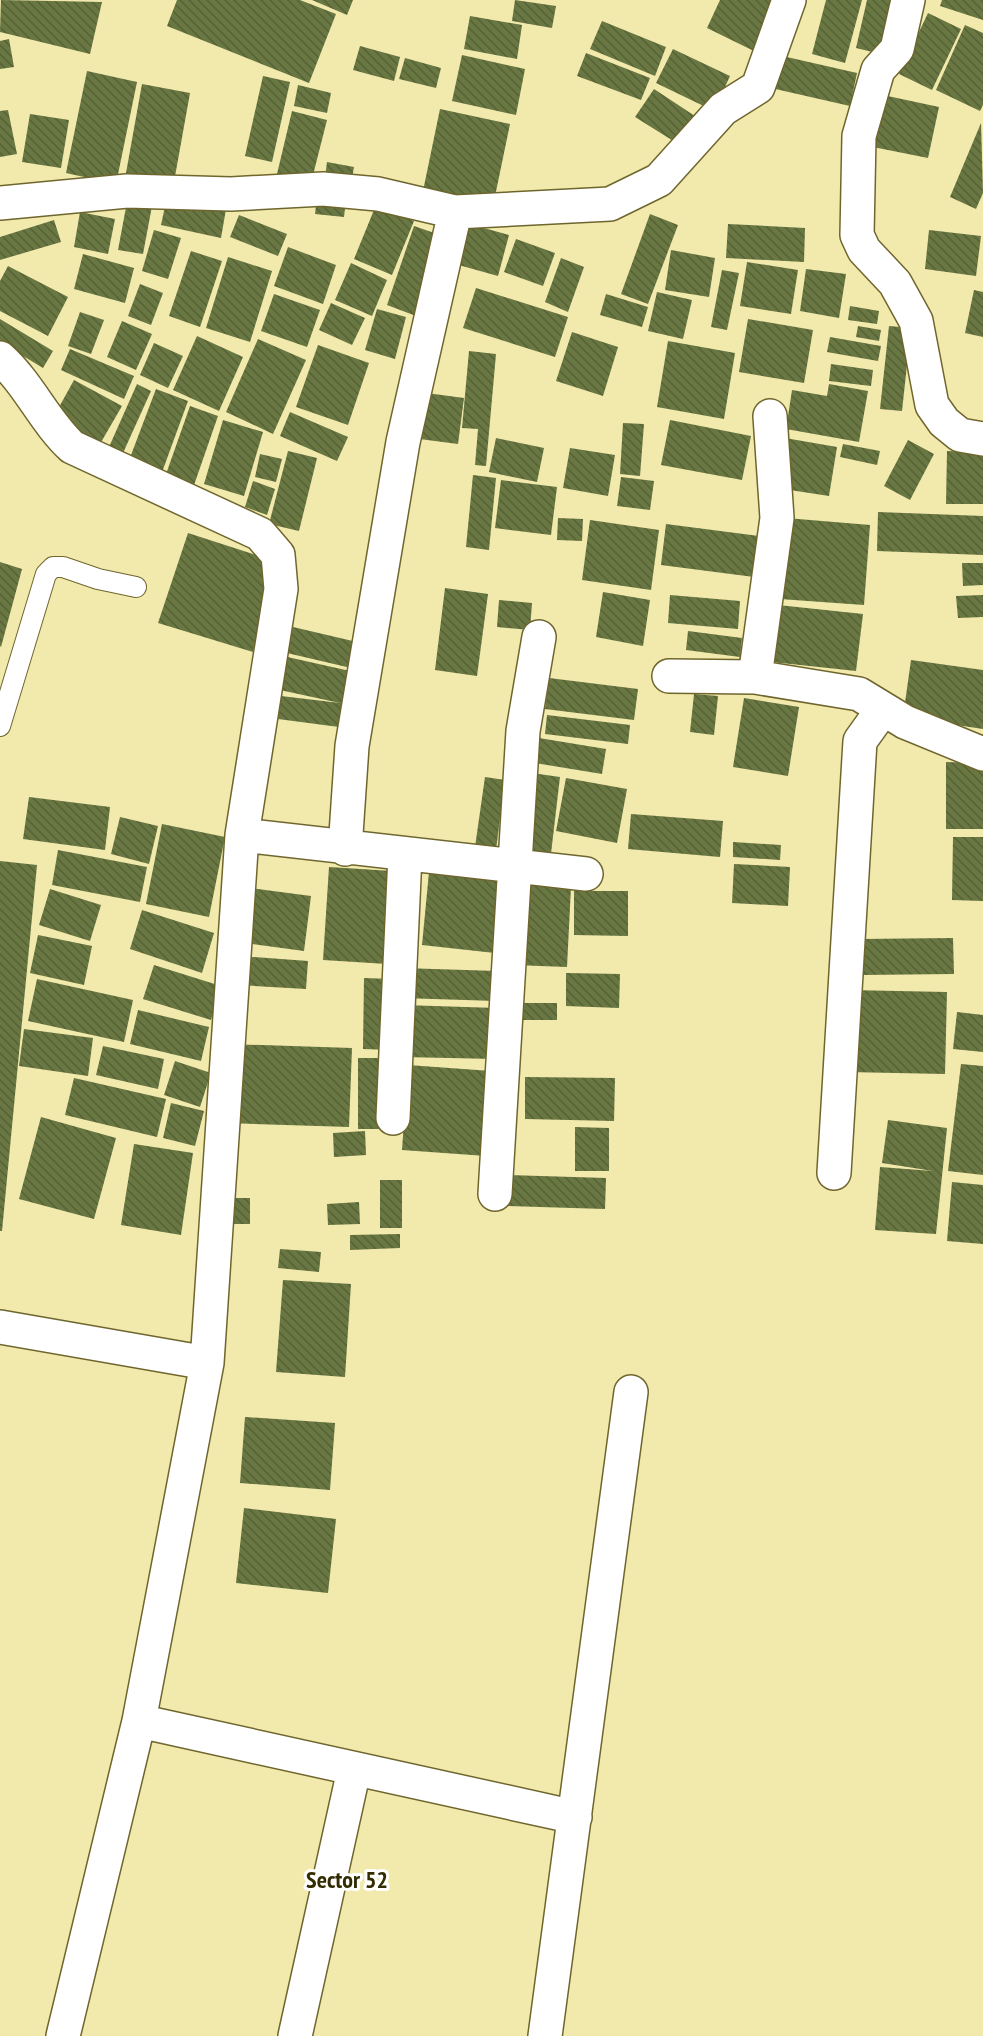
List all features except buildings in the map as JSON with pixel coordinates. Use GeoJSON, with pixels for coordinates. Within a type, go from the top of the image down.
{"type":"FeatureCollection","features":[{"type":"Feature","properties":{"kind":"street"},"geometry":{"type":"LineString","coordinates":[[0,203],[127,191],[231,194],[323,189],[378,194],[455,213],[610,204],[659,180],[723,109],[758,87],[789,0]]}},
{"type":"Feature","properties":{"kind":"street"},"geometry":{"type":"LineString","coordinates":[[908,0],[897,49],[878,70],[859,136],[857,235],[864,250],[894,283],[916,321],[932,405],[944,422],[960,435],[983,438]]}},
{"type":"Feature","properties":{"kind":"street"},"geometry":{"type":"LineString","coordinates":[[345,849],[352,746],[403,442],[455,213]]}},
{"type":"Feature","properties":{"kind":"street"},"geometry":{"type":"LineString","coordinates":[[0,357],[14,372],[59,435],[72,447],[260,534],[278,555],[281,589],[242,835],[207,1362],[139,1721],[63,2036]]}},
{"type":"Feature","properties":{"kind":"street"},"geometry":{"type":"LineString","coordinates":[[755,677],[777,518],[770,416]]}},
{"type":"Feature","properties":{"kind":"street"},"geometry":{"type":"LineString","coordinates":[[495,1194],[523,731],[538,637]]}},
{"type":"Feature","properties":{"kind":"street"},"geometry":{"type":"LineString","coordinates":[[669,676],[755,677],[860,694],[905,723],[983,754]]}},
{"type":"Feature","properties":{"kind":"street"},"geometry":{"type":"LineString","coordinates":[[834,1173],[860,741],[883,709]]}},
{"type":"Feature","properties":{"kind":"street"},"geometry":{"type":"LineString","coordinates":[[242,835],[345,849],[586,874]]}},
{"type":"Feature","properties":{"kind":"street"},"geometry":{"type":"LineString","coordinates":[[393,1118],[405,855]]}},
{"type":"Feature","properties":{"kind":"street"},"geometry":{"type":"LineString","coordinates":[[0,1327],[207,1362]]}},
{"type":"Feature","properties":{"kind":"street"},"geometry":{"type":"LineString","coordinates":[[545,2036],[630,1392]]}},
{"type":"Feature","properties":{"kind":"street"},"geometry":{"type":"LineString","coordinates":[[139,1721],[575,1817]]}},
{"type":"Feature","properties":{"kind":"street"},"geometry":{"type":"LineString","coordinates":[[295,2036],[354,1770]]}},
{"type":"Feature","properties":{"kind":"lane"},"geometry":{"type":"LineString","coordinates":[[0,726],[46,574],[53,567],[63,567],[98,579],[136,587]]}},
{"type":"Feature","properties":{"kind":"district","name":"Sector 52"},"geometry":{"type":"Point","coordinates":[347,1880]}}]}
